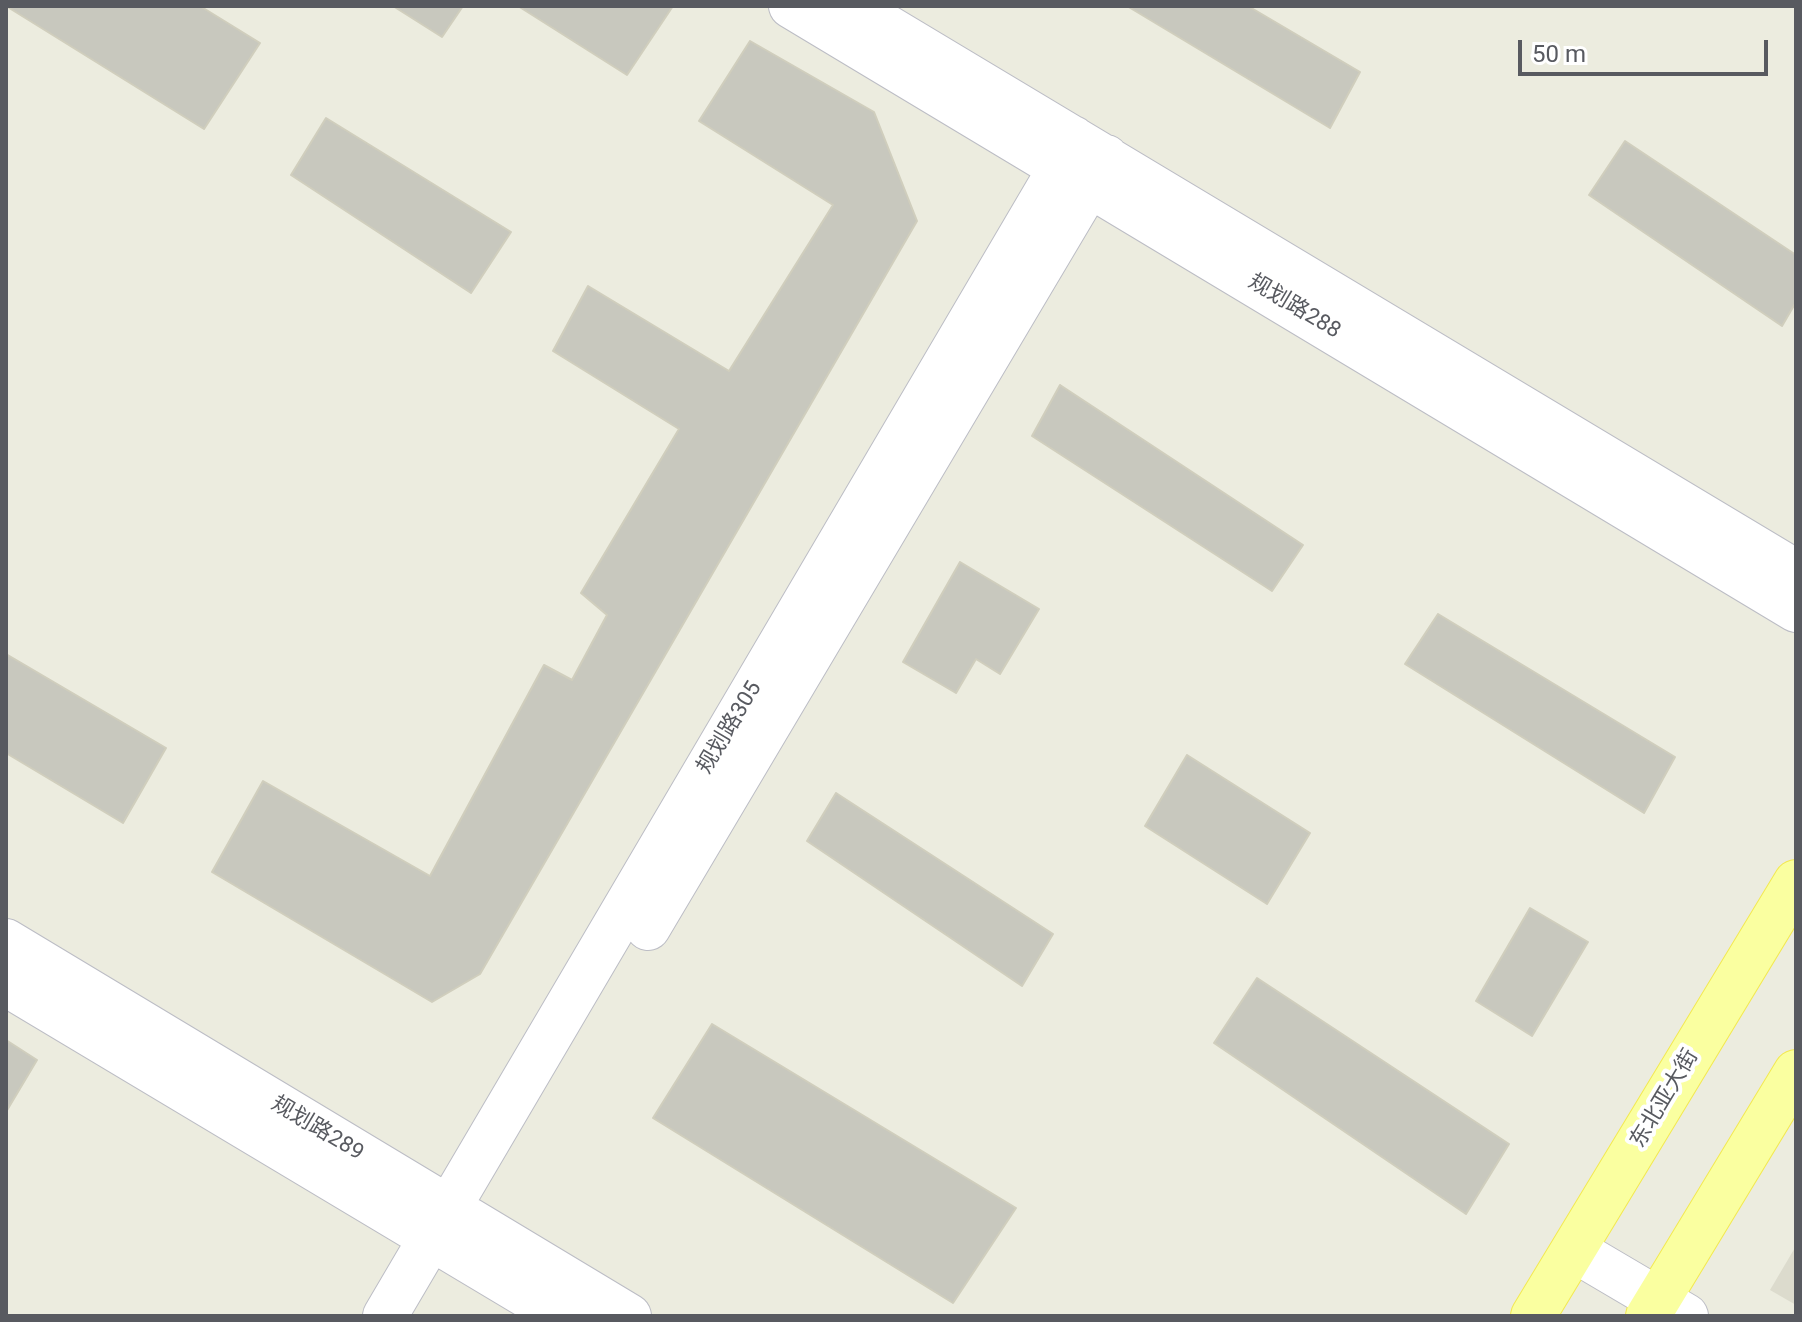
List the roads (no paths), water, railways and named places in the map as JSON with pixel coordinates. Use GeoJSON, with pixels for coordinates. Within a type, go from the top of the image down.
{"type":"FeatureCollection","features":[{"type":"Feature","properties":{"kind":"main road","name":"东北亚大街"},"geometry":{"type":"LineString","coordinates":[[1533,1316],[1796,882]]}},
{"type":"Feature","properties":{"kind":"main road"},"geometry":{"type":"LineString","coordinates":[[1656,1312],[1796,1072]]}},
{"type":"Feature","properties":{"kind":"street","name":"规划路288"},"geometry":{"type":"LineString","coordinates":[[791,6],[1083,162],[1796,572]]}},
{"type":"Feature","properties":{"kind":"street","name":"规划路288"},"geometry":{"type":"LineString","coordinates":[[852,6],[1083,162],[1796,610]]}},
{"type":"Feature","properties":{"kind":"street","name":"规划路305"},"geometry":{"type":"LineString","coordinates":[[385,1316],[452,1230],[1083,162]]}},
{"type":"Feature","properties":{"kind":"street","name":"规划路289"},"geometry":{"type":"LineString","coordinates":[[6,941],[452,1230],[561,1316]]}},
{"type":"Feature","properties":{"kind":"street","name":"规划路289"},"geometry":{"type":"LineString","coordinates":[[6,984],[452,1230],[629,1316]]}},
{"type":"Feature","properties":{"kind":"street","name":"规划路305"},"geometry":{"type":"LineString","coordinates":[[420,1316],[452,1230]]}},
{"type":"Feature","properties":{"kind":"street"},"geometry":{"type":"LineString","coordinates":[[1567,1261],[1656,1312]]}}]}
